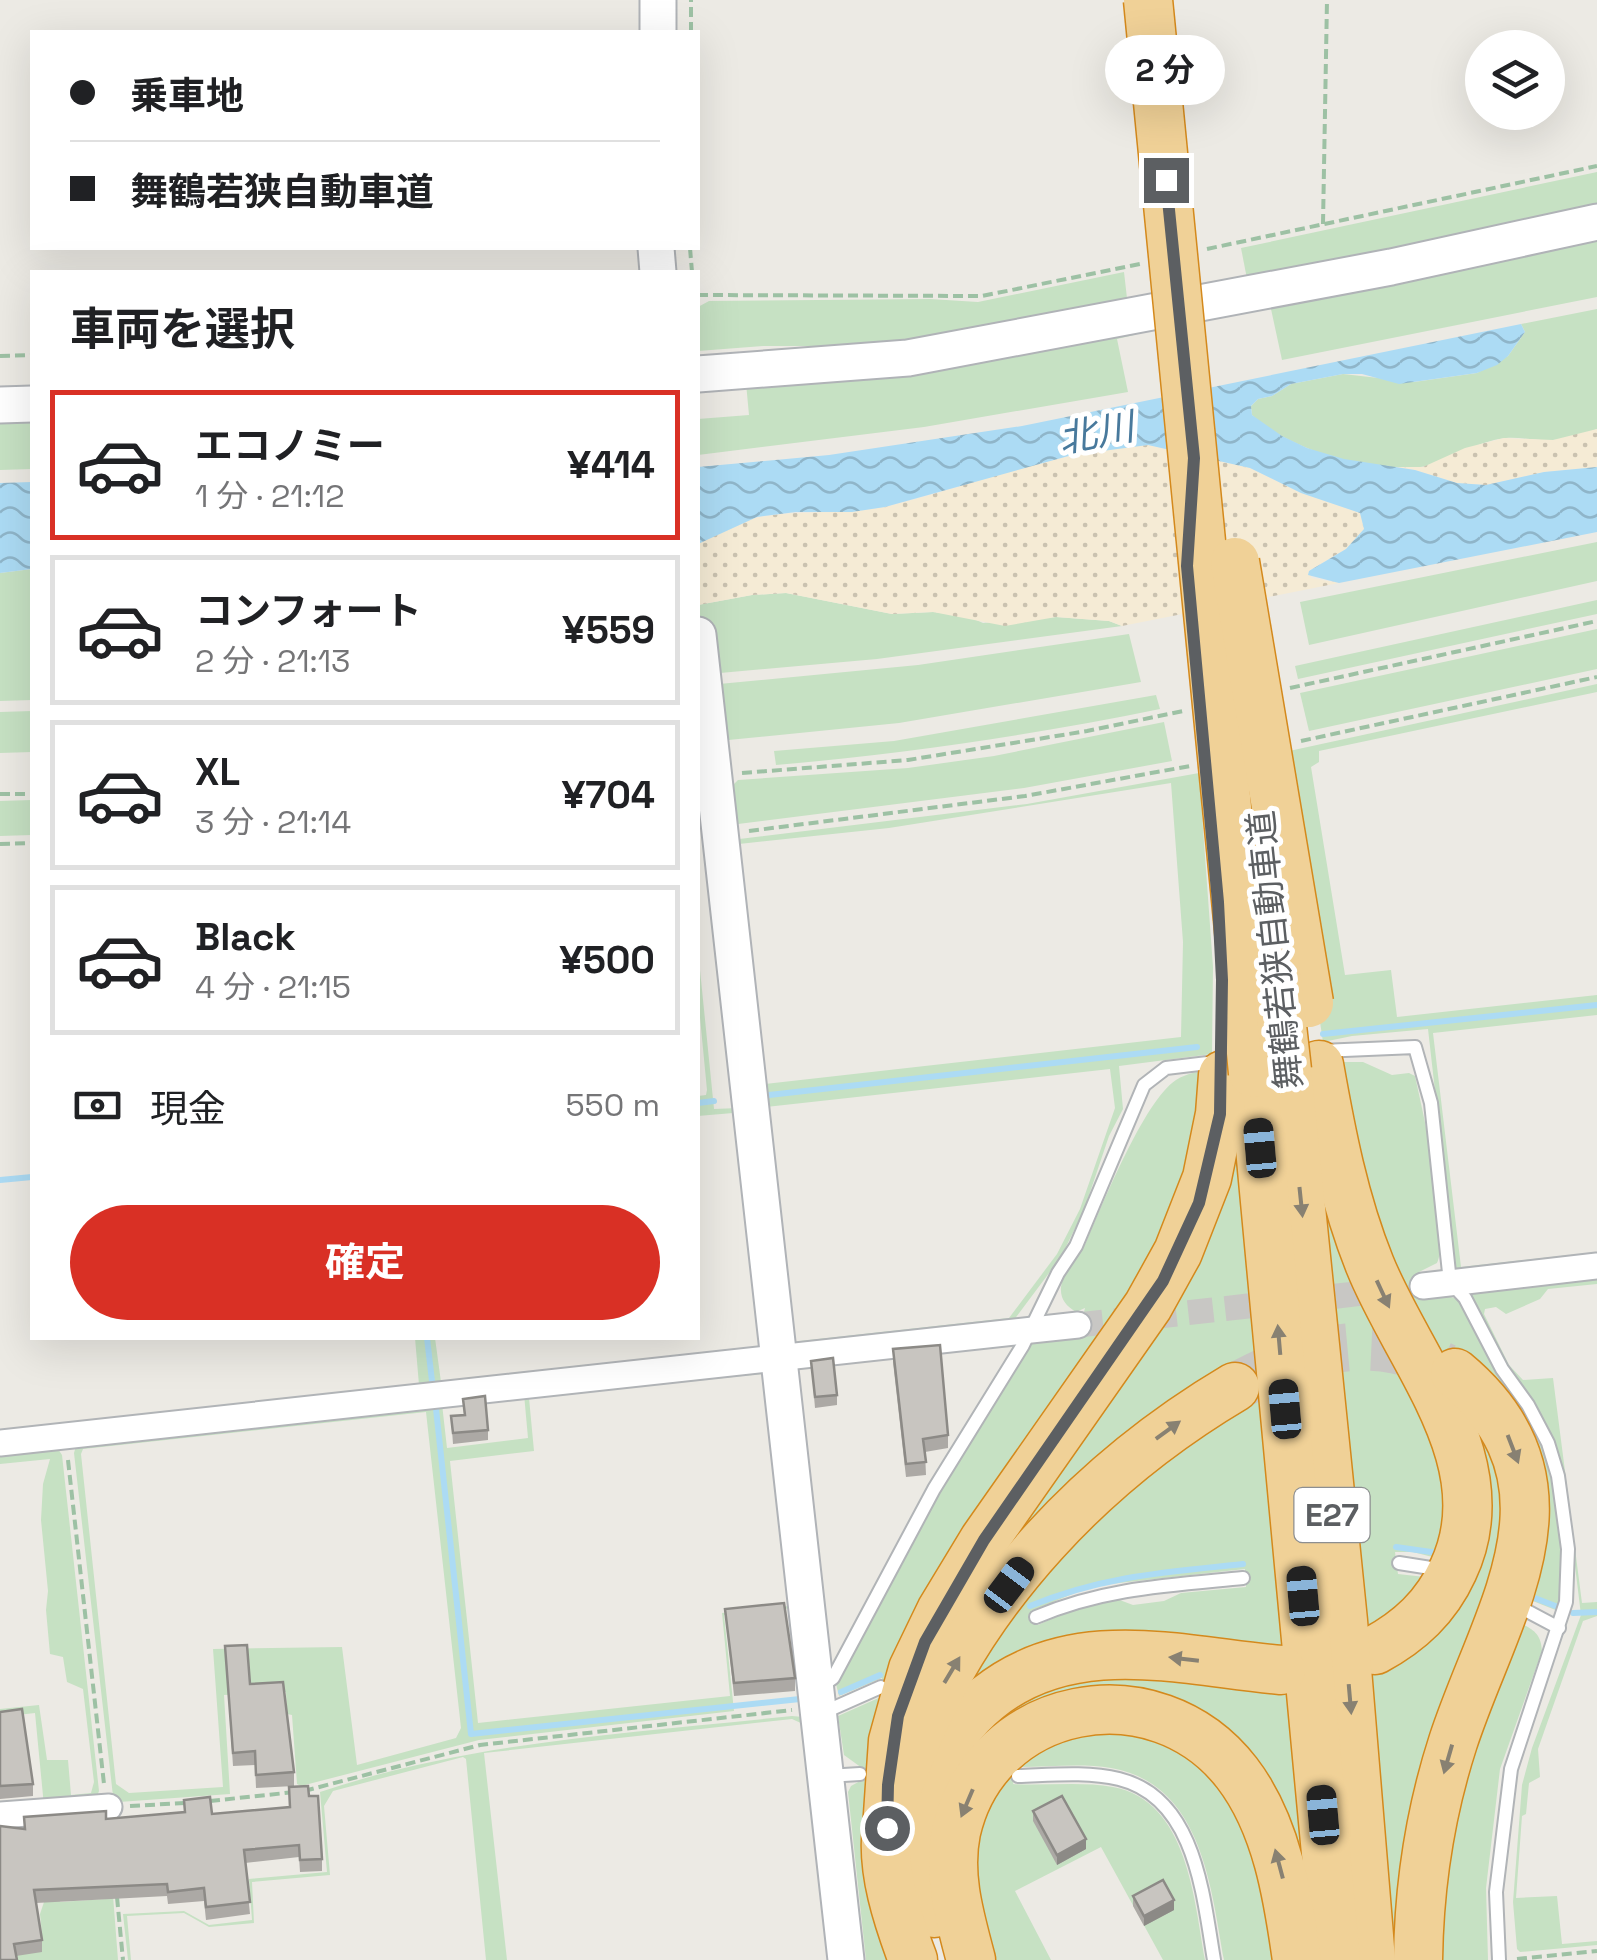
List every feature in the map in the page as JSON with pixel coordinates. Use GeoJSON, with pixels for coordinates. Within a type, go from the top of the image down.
{"type":"FeatureCollection","features":[{"type":"Feature","properties":{"kind":"highway"},"geometry":{"type":"LineString","coordinates":[[1148,0],[1194,458],[1187,566],[1218,902],[1278,1063],[1341,1173],[1360,1240],[1387,1304],[1444,1411],[1461,1458],[1467,1497],[1464,1538],[1448,1582],[1420,1620],[1400,1637],[1375,1650]]}},
{"type":"Feature","properties":{"kind":"highway"},"geometry":{"type":"LineString","coordinates":[[1180,0],[1235,562],[1278,1063]]}},
{"type":"Feature","properties":{"kind":"highway"},"geometry":{"type":"LineString","coordinates":[[913,1960],[896,1906],[887,1828],[893,1741],[905,1690],[941,1611],[984,1540],[1148,1306],[1178,1252],[1207,1178],[1220,1114],[1278,1063]]}},
{"type":"Feature","properties":{"kind":"highway","name":"舞鶴若狭自動車道"},"geometry":{"type":"LineString","coordinates":[[1278,1063],[1336,1960]]}},
{"type":"Feature","properties":{"kind":"highway","name":"舞鶴若狭自動車道"},"geometry":{"type":"LineString","coordinates":[[1278,1063],[1343,1621],[1371,1960]]}},
{"type":"Feature","properties":{"kind":"highway"},"geometry":{"type":"LineString","coordinates":[[1418,1960],[1424,1870],[1436,1801],[1453,1741],[1511,1594],[1524,1531],[1524,1487],[1507,1432],[1484,1400],[1455,1372]]}},
{"type":"Feature","properties":{"kind":"highway"},"geometry":{"type":"LineString","coordinates":[[887,1828],[896,1791],[937,1695],[975,1632],[1024,1565],[1076,1508],[1134,1456],[1235,1386]]}},
{"type":"Feature","properties":{"kind":"highway"},"geometry":{"type":"LineString","coordinates":[[957,1960],[930,1904],[922,1866],[921,1818],[934,1771],[946,1746],[980,1704],[1042,1666],[1092,1654],[1155,1655],[1281,1670]]}},
{"type":"Feature","properties":{"kind":"highway"},"geometry":{"type":"LineString","coordinates":[[971,1960],[955,1896],[952,1864],[956,1833],[971,1791],[1012,1743],[1052,1720],[1095,1708],[1139,1712],[1174,1722],[1207,1743],[1236,1772],[1256,1805],[1276,1854],[1298,1960]]}},
{"type":"Feature","properties":{"kind":"street"},"geometry":{"type":"LineString","coordinates":[[658,0],[658,30]]}},
{"type":"Feature","properties":{"kind":"street"},"geometry":{"type":"LineString","coordinates":[[700,374],[908,358],[1391,267],[1597,222]]}},
{"type":"Feature","properties":{"kind":"street"},"geometry":{"type":"LineString","coordinates":[[0,405],[30,404]]}},
{"type":"Feature","properties":{"kind":"street"},"geometry":{"type":"LineString","coordinates":[[700,653],[846,1960]]}},
{"type":"Feature","properties":{"kind":"street"},"geometry":{"type":"LineString","coordinates":[[1423,1286],[1597,1266]]}},
{"type":"Feature","properties":{"kind":"street"},"geometry":{"type":"LineString","coordinates":[[0,1443],[1078,1325]]}},
{"type":"Feature","properties":{"kind":"street"},"geometry":{"type":"LineString","coordinates":[[0,1816],[109,1808]]}},
{"type":"Feature","properties":{"kind":"lane"},"geometry":{"type":"LineString","coordinates":[[816,1704],[834,1678],[934,1489],[1023,1344],[1058,1272],[1076,1246],[1144,1085],[1166,1068],[1278,1063],[1416,1046],[1431,1103],[1450,1282],[1465,1298],[1502,1369],[1537,1420],[1554,1460],[1568,1566],[1569,1586],[1559,1628],[1511,1768],[1496,1892],[1500,1960]]}},
{"type":"Feature","properties":{"kind":"lane"},"geometry":{"type":"LineString","coordinates":[[1399,1562],[1437,1569]]}},
{"type":"Feature","properties":{"kind":"lane"},"geometry":{"type":"LineString","coordinates":[[1036,1617],[1108,1592],[1243,1578]]}},
{"type":"Feature","properties":{"kind":"lane"},"geometry":{"type":"LineString","coordinates":[[1527,1611],[1559,1628]]}},
{"type":"Feature","properties":{"kind":"lane"},"geometry":{"type":"LineString","coordinates":[[816,1704],[881,1687]]}},
{"type":"Feature","properties":{"kind":"lane"},"geometry":{"type":"LineString","coordinates":[[824,1776],[860,1774]]}},
{"type":"Feature","properties":{"kind":"lane"},"geometry":{"type":"LineString","coordinates":[[1018,1776],[1096,1775],[1121,1779],[1144,1788],[1161,1803],[1178,1824],[1194,1862],[1214,1960]]}},
{"type":"Feature","properties":{"kind":"path"},"geometry":{"type":"LineString","coordinates":[[691,0],[691,30]]}},
{"type":"Feature","properties":{"kind":"path"},"geometry":{"type":"LineString","coordinates":[[1323,224],[1327,0]]}},
{"type":"Feature","properties":{"kind":"path"},"geometry":{"type":"LineString","coordinates":[[0,356],[30,355]]}},
{"type":"Feature","properties":{"kind":"path"},"geometry":{"type":"LineString","coordinates":[[1280,690],[1597,621]]}},
{"type":"Feature","properties":{"kind":"path"},"geometry":{"type":"LineString","coordinates":[[1287,744],[1597,677]]}},
{"type":"Feature","properties":{"kind":"path"},"geometry":{"type":"LineString","coordinates":[[713,771],[925,758],[1087,732],[1184,711]]}},
{"type":"Feature","properties":{"kind":"path"},"geometry":{"type":"LineString","coordinates":[[740,832],[1026,796],[1191,766]]}},
{"type":"Feature","properties":{"kind":"path"},"geometry":{"type":"LineString","coordinates":[[0,794],[30,794]]}},
{"type":"Feature","properties":{"kind":"path"},"geometry":{"type":"LineString","coordinates":[[0,844],[30,843]]}},
{"type":"Feature","properties":{"kind":"path"},"geometry":{"type":"LineString","coordinates":[[66,1436],[109,1808],[300,1792],[480,1745],[816,1704]]}},
{"type":"Feature","properties":{"kind":"path"},"geometry":{"type":"LineString","coordinates":[[116,1882],[123,1960]]}},
{"type":"Feature","properties":{"kind":"path"},"geometry":{"type":"LineString","coordinates":[[1512,1960],[1597,1951]]}},
{"type":"Feature","properties":{"kind":"green space"},"geometry":{"type":"Polygon","coordinates":[[[1597,172],[1597,213],[1248,284],[1241,248],[1597,172]]]}},
{"type":"Feature","properties":{"kind":"green space"},"geometry":{"type":"Polygon","coordinates":[[[1597,231],[1597,297],[1282,360],[1271,309],[1255,311],[1253,301],[1597,231]]]}},
{"type":"Feature","properties":{"kind":"green space"},"geometry":{"type":"Polygon","coordinates":[[[1124,272],[1128,307],[905,346],[763,346],[700,351],[700,306],[709,301],[978,302],[1124,272]]]}},
{"type":"Feature","properties":{"kind":"green space"},"geometry":{"type":"Polygon","coordinates":[[[1597,309],[1597,429],[1581,435],[1552,440],[1506,438],[1426,466],[1383,467],[1310,449],[1268,428],[1252,415],[1251,406],[1258,399],[1272,396],[1291,384],[1343,374],[1414,382],[1477,373],[1508,356],[1525,332],[1521,324],[1597,309]]]}},
{"type":"Feature","properties":{"kind":"green space"},"geometry":{"type":"Polygon","coordinates":[[[1132,325],[1134,335],[1117,339],[1128,392],[924,427],[700,455],[700,419],[749,415],[746,383],[1132,325]]]}},
{"type":"Feature","properties":{"kind":"green space"},"geometry":{"type":"Polygon","coordinates":[[[30,415],[30,469],[0,470],[0,416],[30,415]]]}},
{"type":"Feature","properties":{"kind":"green space"},"geometry":{"type":"Polygon","coordinates":[[[1597,542],[1597,581],[1309,645],[1300,602],[1597,542]]]}},
{"type":"Feature","properties":{"kind":"green space"},"geometry":{"type":"Polygon","coordinates":[[[30,569],[30,700],[0,701],[0,573],[30,569]]]}},
{"type":"Feature","properties":{"kind":"green space"},"geometry":{"type":"Polygon","coordinates":[[[786,593],[892,614],[933,612],[967,616],[983,623],[1056,617],[1109,621],[1122,626],[877,659],[700,675],[700,605],[786,593]]]}},
{"type":"Feature","properties":{"kind":"green space"},"geometry":{"type":"Polygon","coordinates":[[[1597,600],[1597,614],[1298,679],[1295,666],[1597,600]]]}},
{"type":"Feature","properties":{"kind":"green space"},"geometry":{"type":"Polygon","coordinates":[[[1597,629],[1597,669],[1309,731],[1300,693],[1597,629]]]}},
{"type":"Feature","properties":{"kind":"green space"},"geometry":{"type":"Polygon","coordinates":[[[1129,634],[1141,682],[899,723],[700,743],[700,686],[918,665],[1129,634]]]}},
{"type":"Feature","properties":{"kind":"green space"},"geometry":{"type":"Polygon","coordinates":[[[1597,684],[1597,692],[1319,751],[1319,762],[1311,767],[1345,975],[1391,970],[1397,1017],[1597,995],[1597,1015],[1433,1033],[1461,1267],[1597,1252],[1597,1257],[1458,1272],[1428,1029],[1323,1042],[1280,753],[1597,684]]]}},
{"type":"Feature","properties":{"kind":"green space"},"geometry":{"type":"Polygon","coordinates":[[[1156,695],[1160,709],[1112,718],[921,749],[776,765],[774,751],[894,741],[1156,695]]]}},
{"type":"Feature","properties":{"kind":"green space"},"geometry":{"type":"Polygon","coordinates":[[[30,711],[30,752],[0,753],[0,712],[30,711]]]}},
{"type":"Feature","properties":{"kind":"green space"},"geometry":{"type":"Polygon","coordinates":[[[1164,722],[1172,761],[1024,788],[730,825],[726,792],[738,780],[908,768],[994,756],[1164,722]]]}},
{"type":"Feature","properties":{"kind":"green space"},"geometry":{"type":"Polygon","coordinates":[[[1199,773],[1213,967],[1212,1054],[1119,1066],[1123,1109],[1109,1136],[1084,1210],[1061,1257],[1011,1324],[791,1349],[731,840],[1027,804],[1199,773]],[[1171,783],[889,828],[739,844],[765,1084],[1181,1037],[1183,942],[1171,783]],[[1110,1069],[766,1107],[791,1342],[1009,1318],[1057,1254],[1080,1209],[1115,1108],[1110,1069]]]}},
{"type":"Feature","properties":{"kind":"green space"},"geometry":{"type":"Polygon","coordinates":[[[30,800],[30,835],[0,836],[0,801],[30,800]]]}},
{"type":"Feature","properties":{"kind":"green space"},"geometry":{"type":"Polygon","coordinates":[[[700,970],[714,1109],[738,1108],[764,1349],[0,1431],[419,1385],[415,1340],[435,1340],[441,1382],[760,1346],[733,1113],[700,1116],[700,1096],[706,1095],[700,970]]]}},
{"type":"Feature","properties":{"kind":"green space"},"geometry":{"type":"Polygon","coordinates":[[[1329,1062],[1363,1062],[1392,1075],[1415,1076],[1441,1226],[1437,1263],[1419,1272],[1426,1295],[1442,1294],[1460,1300],[1525,1410],[1541,1446],[1554,1484],[1561,1523],[1563,1565],[1558,1611],[1523,1597],[1537,1520],[1407,1320],[1329,1062]]]}},
{"type":"Feature","properties":{"kind":"green space"},"geometry":{"type":"Polygon","coordinates":[[[1213,1070],[1191,1195],[1017,1469],[899,1960],[866,1960],[848,1792],[862,1780],[862,1768],[844,1755],[838,1716],[883,1696],[882,1678],[839,1696],[836,1684],[906,1550],[1031,1339],[1077,1339],[1085,1308],[1076,1312],[1067,1305],[1062,1281],[1084,1246],[1151,1109],[1176,1080],[1213,1070]]]}},
{"type":"Feature","properties":{"kind":"green space"},"geometry":{"type":"Polygon","coordinates":[[[1316,1097],[1444,1440],[1444,1560],[1395,1552],[1398,1574],[1425,1577],[1446,1610],[1452,1389],[1512,1489],[1408,1960],[1388,1960],[1316,1097]]]}},
{"type":"Feature","properties":{"kind":"green space"},"geometry":{"type":"Polygon","coordinates":[[[1238,1126],[1316,1895],[1275,1816],[1109,1696],[933,1822],[987,1715],[1159,1644],[954,1716],[991,1629],[1235,1374],[921,1679],[1238,1126]],[[1245,1569],[1092,1586],[1031,1611],[1038,1625],[1067,1612],[1117,1599],[1133,1605],[1164,1601],[1181,1593],[1246,1587],[1245,1569]]]}},
{"type":"Feature","properties":{"kind":"green space"},"geometry":{"type":"Polygon","coordinates":[[[1597,1276],[1597,1284],[1548,1289],[1540,1299],[1506,1314],[1496,1307],[1485,1309],[1484,1314],[1509,1365],[1523,1380],[1553,1378],[1582,1603],[1597,1602],[1597,1616],[1583,1621],[1538,1749],[1540,1777],[1529,1783],[1526,1814],[1522,1816],[1516,1898],[1557,1896],[1562,1944],[1597,1941],[1597,1945],[1520,1952],[1513,1902],[1522,1785],[1581,1615],[1566,1492],[1469,1296],[1470,1290],[1597,1276]]]}},
{"type":"Feature","properties":{"kind":"green space"},"geometry":{"type":"Polygon","coordinates":[[[767,1370],[793,1608],[724,1615],[734,1711],[479,1740],[301,1786],[297,1784],[292,1715],[287,1714],[286,1692],[224,1695],[230,1794],[119,1802],[113,1796],[76,1446],[442,1404],[447,1448],[528,1438],[524,1394],[767,1370]],[[762,1374],[529,1398],[534,1451],[450,1461],[478,1723],[730,1696],[722,1613],[789,1606],[762,1374]],[[426,1412],[83,1449],[116,1784],[129,1793],[223,1787],[213,1649],[342,1647],[357,1765],[456,1738],[461,1728],[426,1412]]]}},
{"type":"Feature","properties":{"kind":"green space"},"geometry":{"type":"Polygon","coordinates":[[[58,1449],[62,1455],[99,1791],[96,1799],[44,1806],[35,1713],[0,1717],[0,1709],[39,1705],[47,1760],[68,1760],[71,1795],[91,1793],[94,1782],[83,1689],[67,1682],[63,1657],[50,1654],[41,1520],[43,1484],[50,1459],[0,1464],[0,1452],[58,1449]]]}},
{"type":"Feature","properties":{"kind":"green space"},"geometry":{"type":"Polygon","coordinates":[[[1516,1621],[1535,1632],[1542,1651],[1500,1769],[1486,1888],[1488,1960],[1431,1960],[1437,1864],[1516,1621]]]}},
{"type":"Feature","properties":{"kind":"green space"},"geometry":{"type":"Polygon","coordinates":[[[803,1717],[803,1724],[792,1719],[484,1753],[507,1960],[486,1960],[463,1757],[333,1791],[324,1806],[330,1875],[252,1882],[254,1923],[209,1927],[184,1913],[127,1916],[128,1960],[123,1914],[184,1911],[209,1925],[252,1920],[249,1879],[327,1872],[320,1792],[377,1775],[494,1750],[803,1717]]]}},
{"type":"Feature","properties":{"kind":"green space"},"geometry":{"type":"Polygon","coordinates":[[[1145,1726],[1234,1789],[1286,1960],[1224,1960],[1207,1871],[1183,1817],[1165,1794],[1141,1778],[1111,1768],[1077,1765],[1019,1767],[1013,1784],[1113,1787],[1138,1796],[1157,1811],[1183,1856],[1205,1960],[1163,1960],[1101,1847],[1015,1891],[1051,1960],[989,1960],[980,1937],[972,1824],[1033,1743],[1145,1726]]]}},
{"type":"Feature","properties":{"kind":"green space"},"geometry":{"type":"Polygon","coordinates":[[[105,1870],[111,1870],[118,1960],[17,1960],[16,1938],[42,1934],[40,1914],[46,1896],[59,1892],[60,1902],[106,1899],[105,1870]]]}},
{"type":"Feature","properties":{"kind":"sand"},"geometry":{"type":"Polygon","coordinates":[[[1597,429],[1597,467],[1544,472],[1486,485],[1381,467],[1423,467],[1465,448],[1504,438],[1553,440],[1597,429]]]}},
{"type":"Feature","properties":{"kind":"sand"},"geometry":{"type":"Polygon","coordinates":[[[1148,445],[1250,468],[1301,493],[1360,513],[1364,529],[1346,549],[1310,570],[1311,578],[1339,583],[1122,626],[1109,621],[1056,617],[1005,626],[933,612],[892,614],[786,593],[700,605],[700,543],[728,528],[760,517],[889,506],[1050,461],[1148,445]]]}},
{"type":"Feature","properties":{"kind":"water","name":"北川"},"geometry":{"type":"Polygon","coordinates":[[[1521,324],[1525,332],[1508,356],[1477,373],[1399,384],[1362,374],[1343,374],[1291,384],[1272,396],[1258,399],[1251,406],[1252,415],[1307,448],[1344,459],[1415,470],[1457,483],[1486,485],[1544,472],[1597,467],[1597,532],[1339,583],[1308,575],[1309,571],[1346,549],[1364,529],[1360,513],[1301,493],[1250,468],[1148,445],[1072,455],[885,507],[757,517],[700,543],[700,467],[829,455],[1022,426],[1521,324]]]}},
{"type":"Feature","properties":{"kind":"water"},"geometry":{"type":"Polygon","coordinates":[[[30,482],[30,569],[0,573],[0,483],[30,482]]]}},
{"type":"Feature","properties":{"kind":"building"},"geometry":{"type":"Polygon","coordinates":[[[940,1345],[948,1435],[923,1439],[926,1462],[906,1464],[893,1349],[940,1345]]]}},
{"type":"Feature","properties":{"kind":"building"},"geometry":{"type":"Polygon","coordinates":[[[833,1358],[837,1395],[815,1397],[811,1361],[833,1358]]]}},
{"type":"Feature","properties":{"kind":"building"},"geometry":{"type":"Polygon","coordinates":[[[485,1396],[488,1430],[453,1433],[451,1416],[465,1415],[463,1399],[485,1396]]]}},
{"type":"Feature","properties":{"kind":"building"},"geometry":{"type":"Polygon","coordinates":[[[784,1603],[795,1678],[734,1683],[725,1609],[784,1603]]]}},
{"type":"Feature","properties":{"kind":"building"},"geometry":{"type":"Polygon","coordinates":[[[247,1645],[250,1684],[283,1682],[294,1772],[256,1775],[255,1751],[233,1753],[225,1646],[247,1645]]]}},
{"type":"Feature","properties":{"kind":"building"},"geometry":{"type":"Polygon","coordinates":[[[22,1709],[33,1784],[0,1786],[0,1712],[22,1709]]]}},
{"type":"Feature","properties":{"kind":"building"},"geometry":{"type":"Polygon","coordinates":[[[308,1786],[309,1796],[318,1796],[322,1859],[300,1860],[299,1845],[244,1850],[250,1902],[206,1907],[204,1888],[168,1892],[167,1884],[34,1890],[42,1940],[14,1944],[17,1960],[0,1960],[0,1826],[25,1829],[24,1817],[106,1811],[106,1819],[185,1812],[184,1800],[210,1797],[212,1814],[290,1807],[289,1787],[308,1786]]]}},
{"type":"Feature","properties":{"kind":"building"},"geometry":{"type":"Polygon","coordinates":[[[1062,1796],[1086,1839],[1057,1855],[1033,1811],[1062,1796]]]}},
{"type":"Feature","properties":{"kind":"building"},"geometry":{"type":"Polygon","coordinates":[[[1163,1880],[1174,1900],[1144,1916],[1133,1896],[1163,1880]]]}},
{"type":"Feature","properties":{"kind":"waterway"},"geometry":{"type":"LineString","coordinates":[[1323,1034],[1597,1005]]}},
{"type":"Feature","properties":{"kind":"waterway"},"geometry":{"type":"LineString","coordinates":[[769,1095],[1197,1047]]}},
{"type":"Feature","properties":{"kind":"waterway"},"geometry":{"type":"LineString","coordinates":[[700,1103],[714,1101]]}},
{"type":"Feature","properties":{"kind":"waterway"},"geometry":{"type":"LineString","coordinates":[[0,1180],[30,1177]]}},
{"type":"Feature","properties":{"kind":"waterway"},"geometry":{"type":"LineString","coordinates":[[427,1340],[432,1381]]}},
{"type":"Feature","properties":{"kind":"waterway"},"geometry":{"type":"LineString","coordinates":[[436,1409],[471,1734],[800,1699]]}},
{"type":"Feature","properties":{"kind":"waterway"},"geometry":{"type":"LineString","coordinates":[[1396,1547],[1438,1553]]}},
{"type":"Feature","properties":{"kind":"waterway"},"geometry":{"type":"LineString","coordinates":[[1030,1606],[1109,1582],[1243,1564]]}},
{"type":"Feature","properties":{"kind":"waterway"},"geometry":{"type":"LineString","coordinates":[[1527,1595],[1558,1607]]}},
{"type":"Feature","properties":{"kind":"waterway"},"geometry":{"type":"LineString","coordinates":[[1573,1613],[1597,1612]]}},
{"type":"Feature","properties":{"kind":"waterway"},"geometry":{"type":"LineString","coordinates":[[841,1692],[880,1675]]}},
{"type":"Feature","properties":{"kind":"tunnel"},"geometry":{"type":"LineString","coordinates":[[1078,1325],[1391,1290]]}},
{"type":"Feature","properties":{"kind":"tunnel"},"geometry":{"type":"LineString","coordinates":[[1235,1387],[1287,1362],[1338,1349],[1390,1349],[1445,1367]]}},
{"type":"Feature","properties":{"kind":"route"},"geometry":{"type":"LineString","coordinates":[[887,1828],[888,1785],[898,1716],[925,1642],[984,1540],[1163,1281],[1199,1203],[1220,1114],[1222,980],[1218,902],[1187,566],[1194,458],[1166,180]]}}]}
